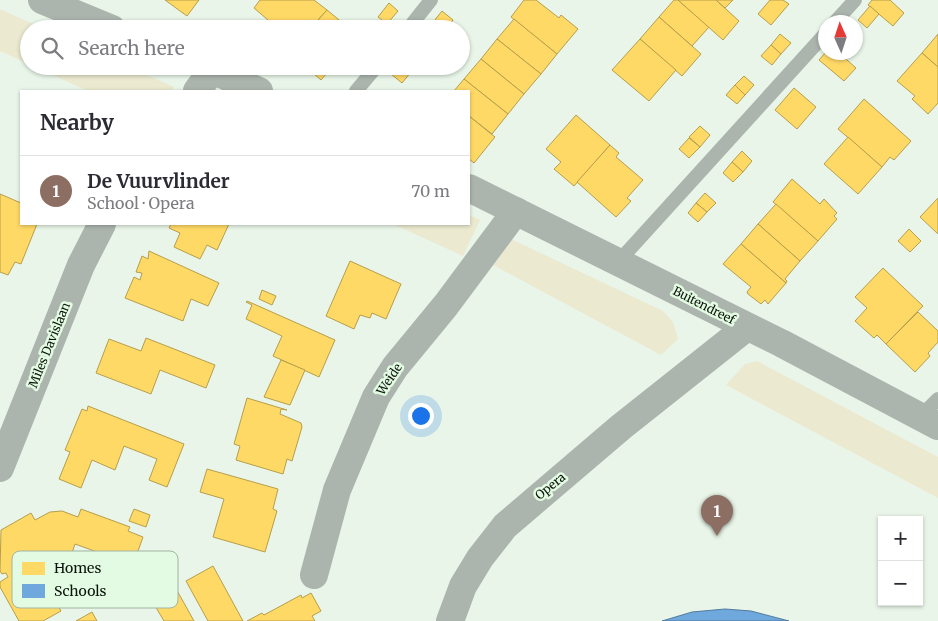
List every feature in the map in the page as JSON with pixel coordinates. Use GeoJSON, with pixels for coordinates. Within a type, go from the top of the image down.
{"type":"FeatureCollection","features":[{"type":"Feature","properties":{"kind":"street"},"geometry":{"type":"LineString","coordinates":[[42,0],[90,20]]}},
{"type":"Feature","properties":{"kind":"street"},"geometry":{"type":"LineString","coordinates":[[204,76],[255,90]]}},
{"type":"Feature","properties":{"kind":"street","name":"Buitendreef"},"geometry":{"type":"LineString","coordinates":[[470,188],[619,261],[748,327],[932,414]]}},
{"type":"Feature","properties":{"kind":"street","name":"Weide"},"geometry":{"type":"LineString","coordinates":[[314,574],[338,490],[376,397],[395,367],[446,305],[516,211]]}},
{"type":"Feature","properties":{"kind":"street","name":"Miles Davislaan"},"geometry":{"type":"LineString","coordinates":[[0,468],[81,265],[101,225]]}},
{"type":"Feature","properties":{"kind":"street","name":"Opera"},"geometry":{"type":"LineString","coordinates":[[450,621],[468,579],[491,541],[505,526],[682,377],[748,327]]}},
{"type":"Feature","properties":{"kind":"lane"},"geometry":{"type":"LineString","coordinates":[[415,20],[432,0]]}},
{"type":"Feature","properties":{"kind":"lane"},"geometry":{"type":"LineString","coordinates":[[841,15],[855,0]]}},
{"type":"Feature","properties":{"kind":"lane"},"geometry":{"type":"LineString","coordinates":[[619,261],[818,41]]}},
{"type":"Feature","properties":{"kind":"lane"},"geometry":{"type":"LineString","coordinates":[[357,90],[369,75]]}},
{"type":"Feature","properties":{"kind":"green space"},"geometry":{"type":"Polygon","coordinates":[[[0,9],[24,20],[20,20],[20,60],[0,51],[0,9]]]}},
{"type":"Feature","properties":{"kind":"green space"},"geometry":{"type":"Polygon","coordinates":[[[53,75],[147,75],[174,87],[172,90],[86,90],[53,75]]]}},
{"type":"Feature","properties":{"kind":"green space"},"geometry":{"type":"Polygon","coordinates":[[[470,215],[480,220],[463,256],[395,225],[470,225],[470,215]]]}},
{"type":"Feature","properties":{"kind":"green space"},"geometry":{"type":"Polygon","coordinates":[[[511,239],[663,311],[673,322],[678,339],[661,355],[493,265],[511,239]]]}},
{"type":"Feature","properties":{"kind":"green space"},"geometry":{"type":"Polygon","coordinates":[[[757,361],[938,457],[938,498],[726,385],[745,364],[757,361]]]}},
{"type":"Feature","properties":{"kind":"building: Homes"},"geometry":{"type":"Polygon","coordinates":[[[165,0],[199,0],[187,16],[165,0]]]}},
{"type":"Feature","properties":{"kind":"building: Homes"},"geometry":{"type":"Polygon","coordinates":[[[260,0],[314,0],[327,10],[318,20],[268,20],[254,8],[260,0]]]}},
{"type":"Feature","properties":{"kind":"building: Homes"},"geometry":{"type":"Polygon","coordinates":[[[524,0],[536,0],[559,18],[561,15],[578,29],[557,54],[511,17],[524,0]]]}},
{"type":"Feature","properties":{"kind":"building: Homes"},"geometry":{"type":"Polygon","coordinates":[[[674,0],[678,0],[709,27],[692,46],[659,17],[674,0]]]}},
{"type":"Feature","properties":{"kind":"building: Homes"},"geometry":{"type":"Polygon","coordinates":[[[678,0],[716,0],[739,21],[723,40],[678,0]]]}},
{"type":"Feature","properties":{"kind":"building: Homes"},"geometry":{"type":"Polygon","coordinates":[[[716,0],[733,0],[725,8],[716,0]]]}},
{"type":"Feature","properties":{"kind":"building: Homes"},"geometry":{"type":"Polygon","coordinates":[[[770,0],[783,0],[789,4],[771,25],[758,14],[770,0]]]}},
{"type":"Feature","properties":{"kind":"building: Homes"},"geometry":{"type":"Polygon","coordinates":[[[872,0],[890,0],[904,13],[893,26],[868,5],[872,0]]]}},
{"type":"Feature","properties":{"kind":"building: Homes"},"geometry":{"type":"Polygon","coordinates":[[[389,3],[398,11],[390,20],[382,20],[378,17],[389,3]]]}},
{"type":"Feature","properties":{"kind":"building: Homes"},"geometry":{"type":"Polygon","coordinates":[[[870,6],[879,14],[867,28],[863,24],[862,15],[870,6]]]}},
{"type":"Feature","properties":{"kind":"building: Homes"},"geometry":{"type":"Polygon","coordinates":[[[327,10],[339,20],[318,20],[327,10]]]}},
{"type":"Feature","properties":{"kind":"building: Homes"},"geometry":{"type":"Polygon","coordinates":[[[442,11],[453,20],[435,20],[442,11]]]}},
{"type":"Feature","properties":{"kind":"building: Homes"},"geometry":{"type":"Polygon","coordinates":[[[659,17],[701,54],[682,76],[640,39],[659,17]]]}},
{"type":"Feature","properties":{"kind":"building: Homes"},"geometry":{"type":"Polygon","coordinates":[[[514,19],[557,54],[541,74],[497,39],[514,19]]]}},
{"type":"Feature","properties":{"kind":"building: Homes"},"geometry":{"type":"Polygon","coordinates":[[[780,34],[791,43],[781,54],[771,45],[780,34]]]}},
{"type":"Feature","properties":{"kind":"building: Homes"},"geometry":{"type":"Polygon","coordinates":[[[938,34],[938,67],[922,53],[938,34]]]}},
{"type":"Feature","properties":{"kind":"building: Homes"},"geometry":{"type":"Polygon","coordinates":[[[497,39],[541,74],[524,94],[481,59],[497,39]]]}},
{"type":"Feature","properties":{"kind":"building: Homes"},"geometry":{"type":"Polygon","coordinates":[[[640,39],[676,70],[649,101],[612,70],[640,39]]]}},
{"type":"Feature","properties":{"kind":"building: Homes"},"geometry":{"type":"Polygon","coordinates":[[[771,45],[781,54],[772,65],[761,56],[771,45]]]}},
{"type":"Feature","properties":{"kind":"building: Homes"},"geometry":{"type":"Polygon","coordinates":[[[922,53],[938,67],[938,103],[928,114],[912,99],[915,96],[897,81],[922,53]]]}},
{"type":"Feature","properties":{"kind":"building: Homes"},"geometry":{"type":"Polygon","coordinates":[[[481,59],[524,94],[508,114],[464,79],[470,75],[470,72],[481,59]]]}},
{"type":"Feature","properties":{"kind":"building: Homes"},"geometry":{"type":"Polygon","coordinates":[[[819,60],[847,60],[856,68],[844,81],[819,60]]]}},
{"type":"Feature","properties":{"kind":"building: Homes"},"geometry":{"type":"Polygon","coordinates":[[[315,75],[325,75],[321,80],[315,75]]]}},
{"type":"Feature","properties":{"kind":"building: Homes"},"geometry":{"type":"Polygon","coordinates":[[[392,75],[409,75],[402,83],[392,75]]]}},
{"type":"Feature","properties":{"kind":"building: Homes"},"geometry":{"type":"Polygon","coordinates":[[[744,76],[754,85],[745,95],[735,85],[744,76]]]}},
{"type":"Feature","properties":{"kind":"building: Homes"},"geometry":{"type":"Polygon","coordinates":[[[464,79],[508,114],[492,134],[470,117],[470,90],[455,90],[464,79]]]}},
{"type":"Feature","properties":{"kind":"building: Homes"},"geometry":{"type":"Polygon","coordinates":[[[735,85],[745,95],[737,104],[726,95],[735,85]]]}},
{"type":"Feature","properties":{"kind":"building: Homes"},"geometry":{"type":"Polygon","coordinates":[[[794,88],[816,107],[797,129],[775,110],[794,88]]]}},
{"type":"Feature","properties":{"kind":"building: Homes"},"geometry":{"type":"Polygon","coordinates":[[[864,99],[911,141],[894,160],[890,157],[882,167],[838,129],[864,99]]]}},
{"type":"Feature","properties":{"kind":"building: Homes"},"geometry":{"type":"Polygon","coordinates":[[[576,115],[610,145],[574,186],[554,169],[561,162],[546,149],[576,115]]]}},
{"type":"Feature","properties":{"kind":"building: Homes"},"geometry":{"type":"Polygon","coordinates":[[[470,117],[495,137],[474,163],[470,160],[470,117]]]}},
{"type":"Feature","properties":{"kind":"building: Homes"},"geometry":{"type":"Polygon","coordinates":[[[700,126],[710,135],[700,147],[689,137],[700,126]]]}},
{"type":"Feature","properties":{"kind":"building: Homes"},"geometry":{"type":"Polygon","coordinates":[[[848,137],[882,167],[858,194],[824,164],[848,137]]]}},
{"type":"Feature","properties":{"kind":"building: Homes"},"geometry":{"type":"Polygon","coordinates":[[[689,138],[700,147],[689,158],[679,149],[689,138]]]}},
{"type":"Feature","properties":{"kind":"building: Homes"},"geometry":{"type":"Polygon","coordinates":[[[610,145],[619,153],[616,157],[643,180],[627,198],[631,201],[616,217],[577,182],[610,145]]]}},
{"type":"Feature","properties":{"kind":"building: Homes"},"geometry":{"type":"Polygon","coordinates":[[[742,151],[752,161],[743,172],[732,162],[742,151]]]}},
{"type":"Feature","properties":{"kind":"building: Homes"},"geometry":{"type":"Polygon","coordinates":[[[732,162],[743,172],[733,182],[723,173],[732,162]]]}},
{"type":"Feature","properties":{"kind":"building: Homes"},"geometry":{"type":"Polygon","coordinates":[[[792,179],[820,204],[824,199],[837,213],[834,216],[837,219],[818,241],[773,202],[792,179]]]}},
{"type":"Feature","properties":{"kind":"building: Homes"},"geometry":{"type":"Polygon","coordinates":[[[705,193],[716,203],[707,212],[696,203],[705,193]]]}},
{"type":"Feature","properties":{"kind":"building: Homes"},"geometry":{"type":"Polygon","coordinates":[[[0,194],[20,203],[20,225],[37,225],[21,264],[15,262],[8,275],[0,272],[0,194]]]}},
{"type":"Feature","properties":{"kind":"building: Homes"},"geometry":{"type":"Polygon","coordinates":[[[938,198],[938,234],[920,217],[938,198]]]}},
{"type":"Feature","properties":{"kind":"building: Homes"},"geometry":{"type":"Polygon","coordinates":[[[696,203],[707,212],[698,222],[688,213],[696,203]]]}},
{"type":"Feature","properties":{"kind":"building: Homes"},"geometry":{"type":"Polygon","coordinates":[[[776,204],[818,241],[800,261],[758,224],[776,204]]]}},
{"type":"Feature","properties":{"kind":"building: Homes"},"geometry":{"type":"Polygon","coordinates":[[[758,224],[800,261],[785,279],[786,283],[741,244],[758,224]]]}},
{"type":"Feature","properties":{"kind":"building: Homes"},"geometry":{"type":"Polygon","coordinates":[[[170,225],[229,225],[217,250],[207,245],[200,259],[174,247],[180,233],[169,228],[170,225]]]}},
{"type":"Feature","properties":{"kind":"building: Homes"},"geometry":{"type":"Polygon","coordinates":[[[909,229],[921,241],[910,252],[898,241],[909,229]]]}},
{"type":"Feature","properties":{"kind":"building: Homes"},"geometry":{"type":"Polygon","coordinates":[[[741,244],[786,283],[768,304],[765,300],[761,304],[748,294],[747,292],[751,287],[723,264],[741,244]]]}},
{"type":"Feature","properties":{"kind":"building: Homes"},"geometry":{"type":"Polygon","coordinates":[[[149,251],[219,283],[208,306],[191,299],[183,321],[125,298],[134,277],[140,280],[142,273],[136,272],[142,256],[148,259],[149,251]]]}},
{"type":"Feature","properties":{"kind":"building: Homes"},"geometry":{"type":"Polygon","coordinates":[[[350,261],[401,284],[386,319],[372,313],[370,318],[360,315],[354,329],[326,316],[350,261]]]}},
{"type":"Feature","properties":{"kind":"building: Homes"},"geometry":{"type":"Polygon","coordinates":[[[883,268],[923,306],[886,344],[877,335],[874,338],[855,321],[867,308],[855,297],[883,268]]]}},
{"type":"Feature","properties":{"kind":"building: Homes"},"geometry":{"type":"Polygon","coordinates":[[[262,290],[276,296],[272,305],[259,299],[262,290]]]}},
{"type":"Feature","properties":{"kind":"building: Homes"},"geometry":{"type":"Polygon","coordinates":[[[247,301],[335,340],[319,377],[273,356],[282,336],[246,319],[252,305],[247,301]]]}},
{"type":"Feature","properties":{"kind":"building: Homes"},"geometry":{"type":"Polygon","coordinates":[[[918,312],[938,331],[938,342],[928,353],[930,356],[915,372],[886,344],[918,312]]]}},
{"type":"Feature","properties":{"kind":"building: Homes"},"geometry":{"type":"Polygon","coordinates":[[[146,338],[215,365],[206,388],[160,370],[151,394],[96,373],[109,339],[141,351],[146,338]]]}},
{"type":"Feature","properties":{"kind":"building: Homes"},"geometry":{"type":"Polygon","coordinates":[[[281,360],[305,370],[290,405],[264,397],[281,360]]]}},
{"type":"Feature","properties":{"kind":"building: Homes"},"geometry":{"type":"Polygon","coordinates":[[[247,398],[287,410],[281,409],[280,414],[301,423],[302,427],[292,461],[287,459],[283,474],[236,460],[240,446],[234,444],[247,398]]]}},
{"type":"Feature","properties":{"kind":"building: Homes"},"geometry":{"type":"Polygon","coordinates":[[[88,406],[184,444],[167,487],[149,480],[157,459],[124,446],[115,470],[92,460],[81,488],[59,479],[70,452],[65,450],[82,409],[87,411],[88,406]]]}},
{"type":"Feature","properties":{"kind":"building: Homes"},"geometry":{"type":"Polygon","coordinates":[[[207,469],[278,489],[273,509],[277,511],[265,552],[213,537],[224,499],[200,492],[207,469]]]}},
{"type":"Feature","properties":{"kind":"building: Homes"},"geometry":{"type":"Polygon","coordinates":[[[81,509],[130,527],[128,531],[143,537],[138,551],[94,551],[75,544],[73,551],[12,551],[12,608],[59,608],[61,611],[43,621],[19,621],[0,587],[0,582],[8,577],[6,573],[2,574],[0,571],[1,530],[31,513],[35,520],[50,512],[62,511],[78,517],[81,509]]]}},
{"type":"Feature","properties":{"kind":"building: Homes"},"geometry":{"type":"Polygon","coordinates":[[[134,509],[150,515],[146,527],[129,521],[134,509]]]}},
{"type":"Feature","properties":{"kind":"building: Homes"},"geometry":{"type":"Polygon","coordinates":[[[213,566],[243,621],[208,621],[186,581],[213,566]]]}},
{"type":"Feature","properties":{"kind":"building: Homes"},"geometry":{"type":"Polygon","coordinates":[[[178,592],[194,621],[164,621],[156,608],[178,608],[178,592]]]}},
{"type":"Feature","properties":{"kind":"building: Homes"},"geometry":{"type":"Polygon","coordinates":[[[311,593],[321,611],[312,616],[315,621],[247,621],[262,613],[264,615],[301,595],[302,598],[311,593]]]}},
{"type":"Feature","properties":{"kind":"building: Homes"},"geometry":{"type":"Polygon","coordinates":[[[92,612],[97,621],[76,621],[92,612]]]}},
{"type":"Feature","properties":{"kind":"building: Schools"},"geometry":{"type":"Polygon","coordinates":[[[725,609],[751,611],[789,621],[662,621],[692,612],[725,609]]]}},
{"type":"Feature","properties":{"kind":"place","name":"De Vuurvlinder"},"geometry":{"type":"Point","coordinates":[717,536]}}]}
